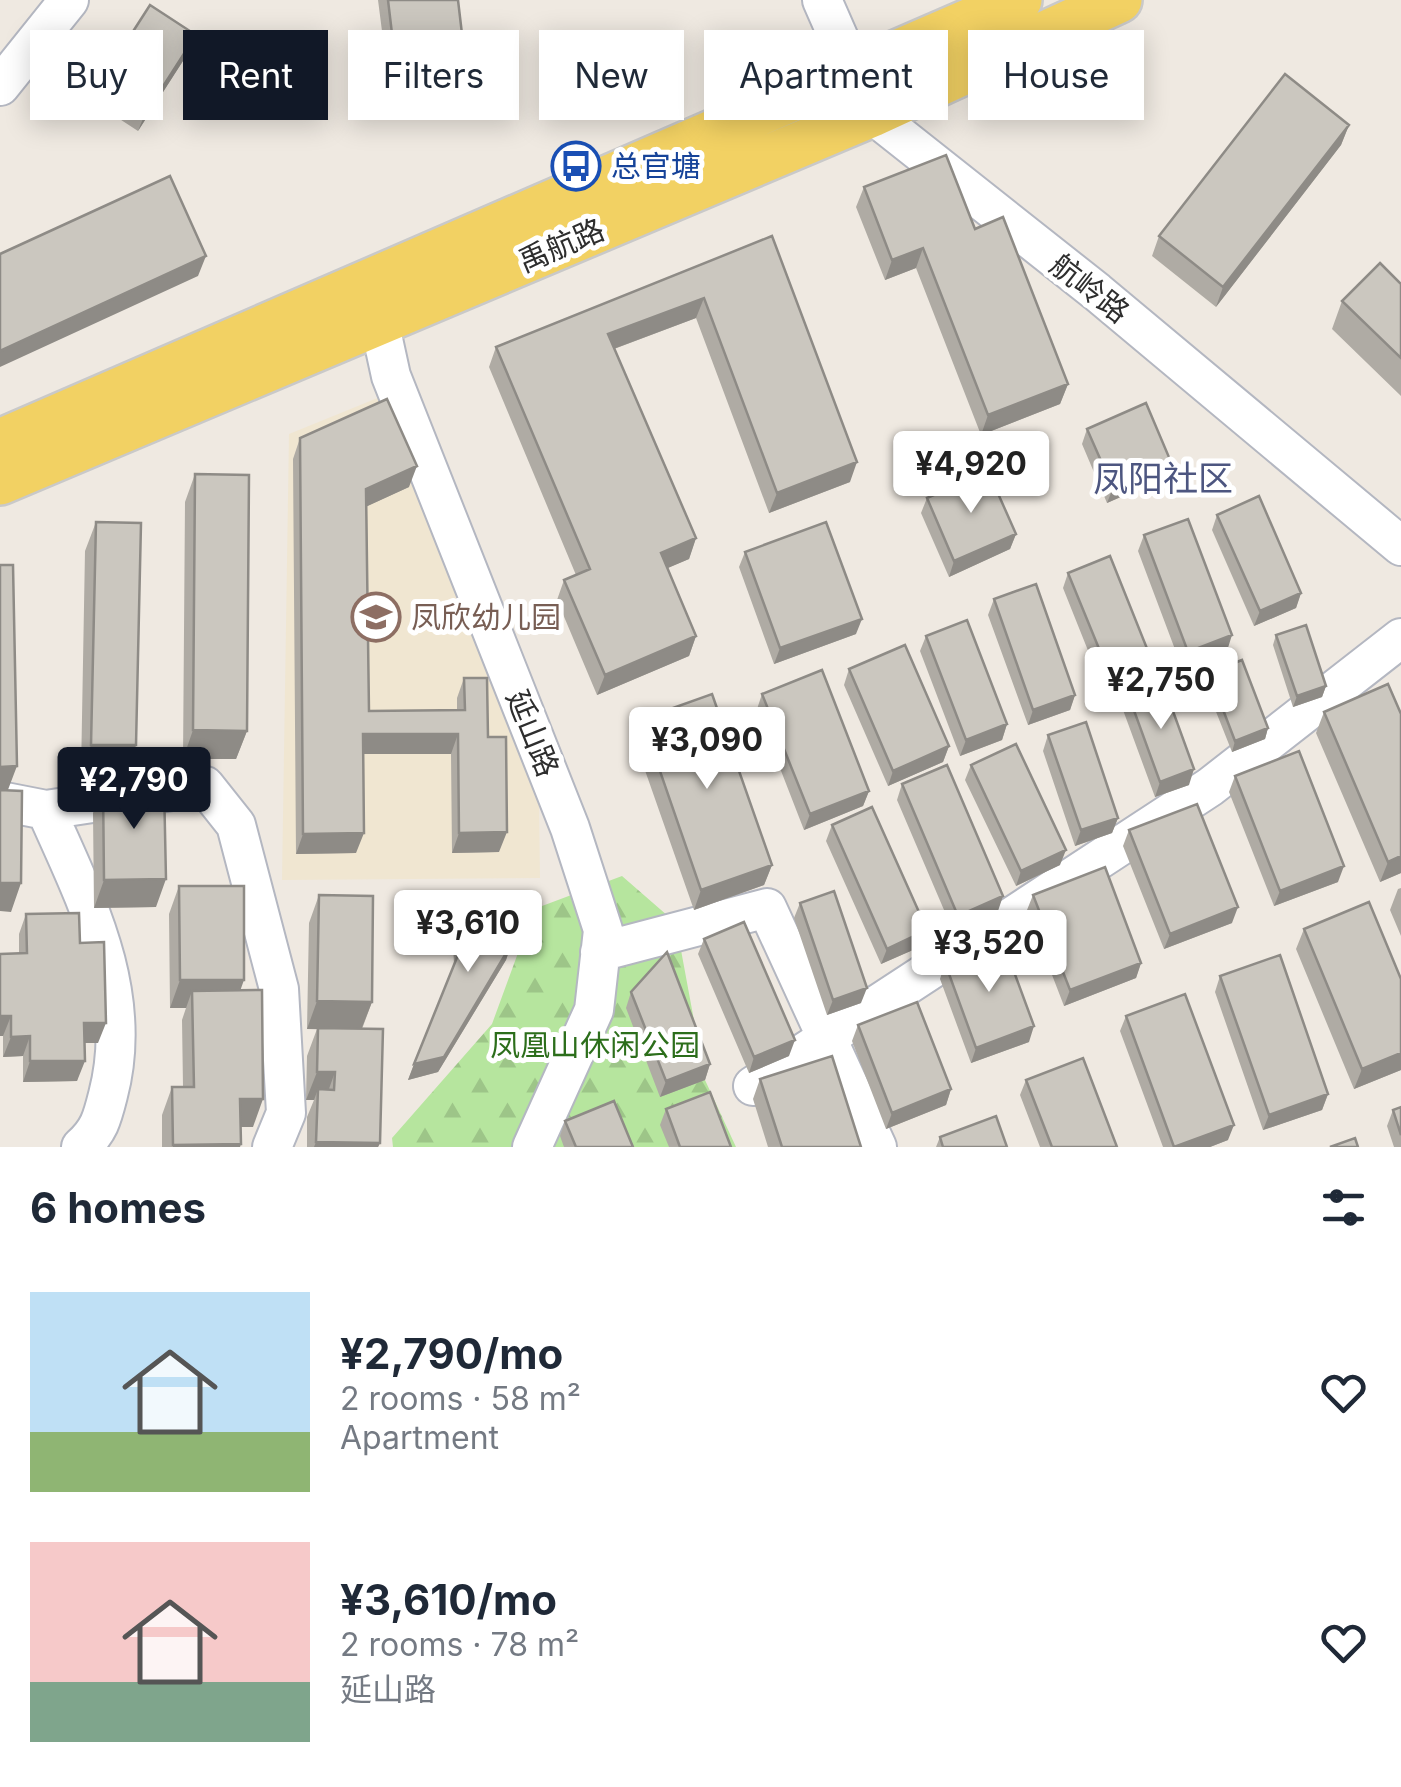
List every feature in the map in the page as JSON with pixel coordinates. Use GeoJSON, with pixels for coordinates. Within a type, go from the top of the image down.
{"type":"FeatureCollection","features":[{"type":"Feature","properties":{"kind":"main road","name":"禹航路"},"geometry":{"type":"LineString","coordinates":[[948,32],[1019,0]]}},
{"type":"Feature","properties":{"kind":"main road","name":"禹航路"},"geometry":{"type":"LineString","coordinates":[[948,79],[1118,0]]}},
{"type":"Feature","properties":{"kind":"main road","name":"禹航路"},"geometry":{"type":"LineString","coordinates":[[0,442],[747,120]]}},
{"type":"Feature","properties":{"kind":"main road","name":"禹航路"},"geometry":{"type":"LineString","coordinates":[[0,482],[858,120]]}},
{"type":"Feature","properties":{"kind":"street"},"geometry":{"type":"LineString","coordinates":[[0,86],[69,0]]}},
{"type":"Feature","properties":{"kind":"street","name":"航岭路"},"geometry":{"type":"LineString","coordinates":[[822,0],[835,30]]}},
{"type":"Feature","properties":{"kind":"street","name":"航岭路"},"geometry":{"type":"LineString","coordinates":[[880,120],[1097,292],[1401,546]]}},
{"type":"Feature","properties":{"kind":"street","name":"延山路"},"geometry":{"type":"LineString","coordinates":[[379,321],[391,376],[570,828],[603,930],[594,1010],[532,1147]]}},
{"type":"Feature","properties":{"kind":"street"},"geometry":{"type":"LineString","coordinates":[[753,1086],[1210,786],[1401,638]]}},
{"type":"Feature","properties":{"kind":"street"},"geometry":{"type":"LineString","coordinates":[[0,801],[46,810],[204,786],[236,825],[279,988],[286,1114],[272,1147]]}},
{"type":"Feature","properties":{"kind":"street"},"geometry":{"type":"LineString","coordinates":[[46,810],[97,925],[113,979],[116,1068],[99,1132],[81,1147]]}},
{"type":"Feature","properties":{"kind":"street"},"geometry":{"type":"LineString","coordinates":[[600,952],[767,908],[877,1147]]}},
{"type":"Feature","properties":{"kind":"shaded area","name":"凤欣幼儿园"},"geometry":{"type":"Polygon","coordinates":[[[380,397],[539,801],[540,878],[282,880],[289,434],[380,397]]]}},
{"type":"Feature","properties":{"kind":"green space","name":"凤凰山休闲公园"},"geometry":{"type":"Polygon","coordinates":[[[622,876],[676,923],[705,1080],[736,1147],[393,1147],[392,1138],[492,1024],[534,909],[622,876]]]}},
{"type":"Feature","properties":{"kind":"building"},"geometry":{"type":"Polygon","coordinates":[[[388,0],[458,0],[462,30],[392,30],[388,0]]]}},
{"type":"Feature","properties":{"kind":"building"},"geometry":{"type":"Polygon","coordinates":[[[150,5],[188,30],[183,30],[183,55],[163,86],[163,30],[134,30],[150,5]]]}},
{"type":"Feature","properties":{"kind":"building"},"geometry":{"type":"Polygon","coordinates":[[[1285,74],[1349,125],[1223,287],[1159,236],[1285,74]]]}},
{"type":"Feature","properties":{"kind":"building"},"geometry":{"type":"Polygon","coordinates":[[[946,155],[975,229],[1003,217],[1068,384],[988,415],[923,248],[892,260],[864,187],[946,155]]]}},
{"type":"Feature","properties":{"kind":"building"},"geometry":{"type":"Polygon","coordinates":[[[170,176],[206,256],[0,351],[0,254],[170,176]]]}},
{"type":"Feature","properties":{"kind":"building"},"geometry":{"type":"Polygon","coordinates":[[[772,236],[857,462],[777,493],[704,298],[608,334],[696,538],[661,553],[696,636],[605,675],[564,580],[590,569],[496,347],[772,236]]]}},
{"type":"Feature","properties":{"kind":"building"},"geometry":{"type":"Polygon","coordinates":[[[1380,263],[1401,284],[1401,358],[1342,301],[1380,263]]]}},
{"type":"Feature","properties":{"kind":"building"},"geometry":{"type":"Polygon","coordinates":[[[387,399],[417,466],[366,489],[369,711],[465,710],[464,678],[487,678],[488,737],[506,737],[507,832],[459,833],[458,734],[363,734],[364,833],[303,834],[300,438],[387,399]]]}},
{"type":"Feature","properties":{"kind":"building"},"geometry":{"type":"Polygon","coordinates":[[[1146,403],[1171,462],[1113,488],[1087,429],[1146,403]]]}},
{"type":"Feature","properties":{"kind":"building"},"geometry":{"type":"Polygon","coordinates":[[[988,471],[1016,534],[954,561],[927,498],[988,471]]]}},
{"type":"Feature","properties":{"kind":"building"},"geometry":{"type":"Polygon","coordinates":[[[195,474],[249,475],[247,731],[193,730],[195,474]]]}},
{"type":"Feature","properties":{"kind":"building"},"geometry":{"type":"Polygon","coordinates":[[[1259,496],[1301,593],[1260,611],[1217,515],[1259,496]]]}},
{"type":"Feature","properties":{"kind":"building"},"geometry":{"type":"Polygon","coordinates":[[[1188,519],[1232,635],[1188,652],[1144,535],[1188,519]]]}},
{"type":"Feature","properties":{"kind":"building"},"geometry":{"type":"Polygon","coordinates":[[[96,522],[141,523],[136,745],[91,745],[96,522]]]}},
{"type":"Feature","properties":{"kind":"building"},"geometry":{"type":"Polygon","coordinates":[[[826,522],[862,619],[780,648],[745,552],[826,522]]]}},
{"type":"Feature","properties":{"kind":"building"},"geometry":{"type":"Polygon","coordinates":[[[1110,556],[1150,656],[1109,673],[1068,573],[1110,556]]]}},
{"type":"Feature","properties":{"kind":"building"},"geometry":{"type":"Polygon","coordinates":[[[0,565],[13,565],[17,766],[0,767],[0,565]]]}},
{"type":"Feature","properties":{"kind":"building"},"geometry":{"type":"Polygon","coordinates":[[[1036,584],[1075,695],[1033,710],[994,599],[1036,584]]]}},
{"type":"Feature","properties":{"kind":"building"},"geometry":{"type":"Polygon","coordinates":[[[967,620],[1007,724],[966,740],[926,636],[967,620]]]}},
{"type":"Feature","properties":{"kind":"building"},"geometry":{"type":"Polygon","coordinates":[[[1306,625],[1326,686],[1297,696],[1276,635],[1306,625]]]}},
{"type":"Feature","properties":{"kind":"building"},"geometry":{"type":"Polygon","coordinates":[[[905,645],[949,746],[893,771],[849,669],[905,645]]]}},
{"type":"Feature","properties":{"kind":"building"},"geometry":{"type":"Polygon","coordinates":[[[1242,660],[1268,728],[1235,741],[1209,673],[1242,660]]]}},
{"type":"Feature","properties":{"kind":"building"},"geometry":{"type":"Polygon","coordinates":[[[822,670],[869,791],[810,814],[762,694],[822,670]]]}},
{"type":"Feature","properties":{"kind":"building"},"geometry":{"type":"Polygon","coordinates":[[[1162,681],[1194,769],[1160,782],[1128,694],[1162,681]]]}},
{"type":"Feature","properties":{"kind":"building"},"geometry":{"type":"Polygon","coordinates":[[[1388,684],[1401,714],[1401,856],[1388,862],[1324,712],[1388,684]]]}},
{"type":"Feature","properties":{"kind":"building"},"geometry":{"type":"Polygon","coordinates":[[[712,694],[772,865],[701,890],[642,719],[712,694]]]}},
{"type":"Feature","properties":{"kind":"building"},"geometry":{"type":"Polygon","coordinates":[[[1086,722],[1118,818],[1081,830],[1048,735],[1086,722]]]}},
{"type":"Feature","properties":{"kind":"building"},"geometry":{"type":"Polygon","coordinates":[[[1016,744],[1066,850],[1021,871],[971,765],[1016,744]]]}},
{"type":"Feature","properties":{"kind":"building"},"geometry":{"type":"Polygon","coordinates":[[[1299,751],[1344,866],[1280,891],[1235,776],[1299,751]]]}},
{"type":"Feature","properties":{"kind":"building"},"geometry":{"type":"Polygon","coordinates":[[[947,765],[1003,896],[958,916],[902,784],[947,765]]]}},
{"type":"Feature","properties":{"kind":"building"},"geometry":{"type":"Polygon","coordinates":[[[164,784],[166,879],[104,880],[103,785],[164,784]]]}},
{"type":"Feature","properties":{"kind":"building"},"geometry":{"type":"Polygon","coordinates":[[[0,790],[22,791],[21,883],[0,883],[0,790]]]}},
{"type":"Feature","properties":{"kind":"building"},"geometry":{"type":"Polygon","coordinates":[[[1197,804],[1238,907],[1170,934],[1129,830],[1197,804]]]}},
{"type":"Feature","properties":{"kind":"building"},"geometry":{"type":"Polygon","coordinates":[[[872,807],[927,930],[887,949],[832,825],[872,807]]]}},
{"type":"Feature","properties":{"kind":"building"},"geometry":{"type":"Polygon","coordinates":[[[1105,867],[1141,963],[1070,990],[1033,895],[1105,867]]]}},
{"type":"Feature","properties":{"kind":"building"},"geometry":{"type":"Polygon","coordinates":[[[179,886],[244,886],[244,980],[180,980],[179,886]]]}},
{"type":"Feature","properties":{"kind":"building"},"geometry":{"type":"Polygon","coordinates":[[[834,891],[867,988],[833,1000],[800,903],[834,891]]]}},
{"type":"Feature","properties":{"kind":"building"},"geometry":{"type":"Polygon","coordinates":[[[319,895],[373,896],[372,1002],[317,1001],[319,895]]]}},
{"type":"Feature","properties":{"kind":"building"},"geometry":{"type":"Polygon","coordinates":[[[1369,902],[1401,979],[1401,1053],[1362,1069],[1304,929],[1369,902]]]}},
{"type":"Feature","properties":{"kind":"building"},"geometry":{"type":"Polygon","coordinates":[[[509,906],[511,945],[444,1057],[414,1064],[460,950],[457,909],[509,906]]]}},
{"type":"Feature","properties":{"kind":"building"},"geometry":{"type":"Polygon","coordinates":[[[79,913],[80,943],[104,942],[106,1023],[84,1023],[85,1061],[30,1061],[30,1036],[11,1037],[11,1016],[0,1016],[0,954],[27,953],[26,914],[79,913]]]}},
{"type":"Feature","properties":{"kind":"building"},"geometry":{"type":"Polygon","coordinates":[[[744,922],[795,1040],[754,1057],[704,939],[744,922]]]}},
{"type":"Feature","properties":{"kind":"building"},"geometry":{"type":"Polygon","coordinates":[[[1003,942],[1034,1026],[976,1048],[945,963],[1003,942]]]}},
{"type":"Feature","properties":{"kind":"building"},"geometry":{"type":"Polygon","coordinates":[[[667,952],[710,1064],[666,1081],[631,992],[667,952]]]}},
{"type":"Feature","properties":{"kind":"building"},"geometry":{"type":"Polygon","coordinates":[[[1280,955],[1328,1094],[1269,1115],[1220,976],[1280,955]]]}},
{"type":"Feature","properties":{"kind":"building"},"geometry":{"type":"Polygon","coordinates":[[[262,990],[263,1099],[240,1099],[241,1144],[173,1145],[172,1087],[194,1087],[192,991],[262,990]]]}},
{"type":"Feature","properties":{"kind":"building"},"geometry":{"type":"Polygon","coordinates":[[[1185,994],[1234,1125],[1174,1147],[1126,1016],[1185,994]]]}},
{"type":"Feature","properties":{"kind":"building"},"geometry":{"type":"Polygon","coordinates":[[[917,1002],[951,1089],[892,1113],[858,1025],[917,1002]]]}},
{"type":"Feature","properties":{"kind":"building"},"geometry":{"type":"Polygon","coordinates":[[[318,1028],[383,1029],[380,1143],[316,1142],[318,1089],[334,1090],[335,1072],[317,1072],[318,1028]]]}},
{"type":"Feature","properties":{"kind":"building"},"geometry":{"type":"Polygon","coordinates":[[[832,1056],[861,1147],[782,1147],[760,1079],[832,1056]]]}},
{"type":"Feature","properties":{"kind":"building"},"geometry":{"type":"Polygon","coordinates":[[[1083,1058],[1117,1147],[1052,1147],[1026,1080],[1083,1058]]]}},
{"type":"Feature","properties":{"kind":"building"},"geometry":{"type":"Polygon","coordinates":[[[710,1092],[731,1147],[680,1147],[666,1109],[710,1092]]]}},
{"type":"Feature","properties":{"kind":"building"},"geometry":{"type":"Polygon","coordinates":[[[614,1101],[633,1147],[576,1147],[565,1121],[614,1101]]]}},
{"type":"Feature","properties":{"kind":"building"},"geometry":{"type":"Polygon","coordinates":[[[1401,1107],[1401,1135],[1393,1110],[1401,1107]]]}},
{"type":"Feature","properties":{"kind":"building"},"geometry":{"type":"Polygon","coordinates":[[[996,1116],[1007,1147],[943,1147],[940,1137],[996,1116]]]}},
{"type":"Feature","properties":{"kind":"building"},"geometry":{"type":"Polygon","coordinates":[[[1355,1138],[1358,1147],[1330,1147],[1355,1138]]]}},
{"type":"Feature","properties":{"kind":"place","name":"总官塘"},"geometry":{"type":"Point","coordinates":[576,166]}},
{"type":"Feature","properties":{"kind":"place","name":"凤欣幼儿园"},"geometry":{"type":"Point","coordinates":[376,617]}},
{"type":"Feature","properties":{"kind":"district","name":"凤阳社区"},"geometry":{"type":"Point","coordinates":[1163,478]}}]}
